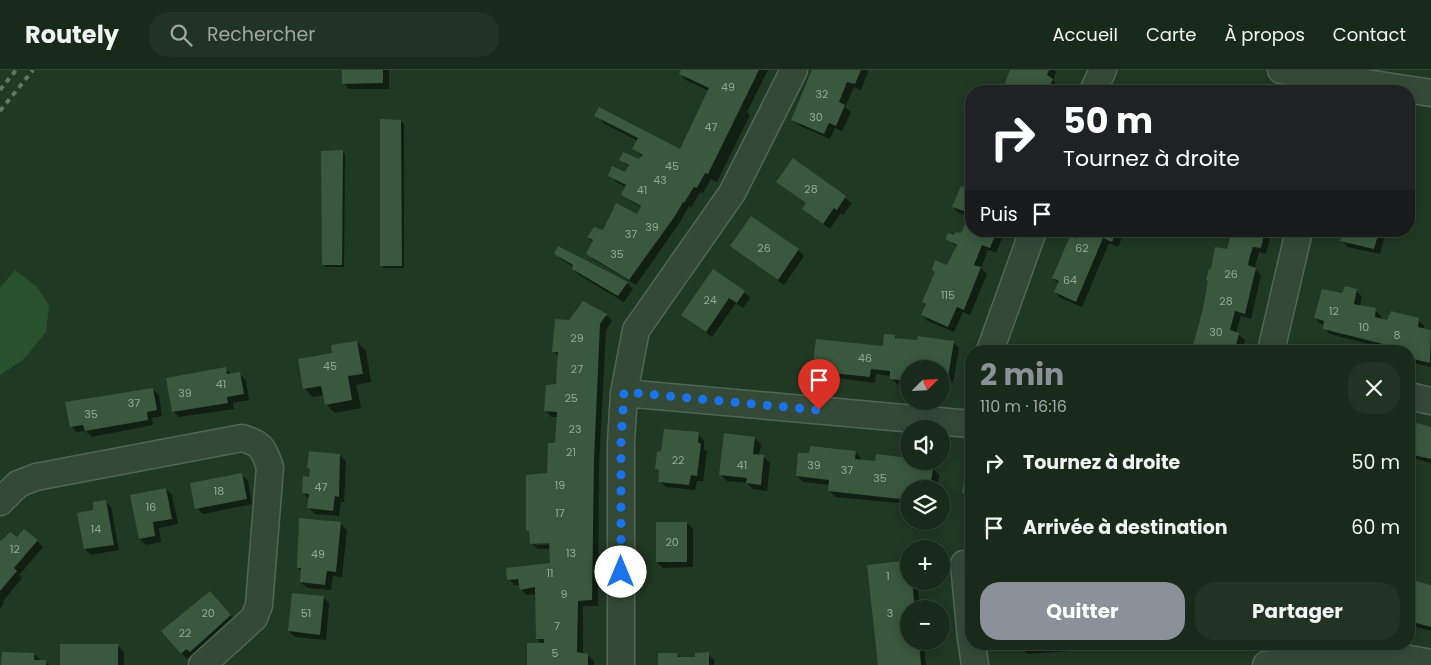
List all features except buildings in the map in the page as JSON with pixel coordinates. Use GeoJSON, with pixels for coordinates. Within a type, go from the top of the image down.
{"type":"FeatureCollection","features":[{"type":"Feature","properties":{"kind":"street"},"geometry":{"type":"LineString","coordinates":[[621,665],[621,443],[624,392],[636,330],[732,193],[794,70]]}},
{"type":"Feature","properties":{"kind":"street"},"geometry":{"type":"LineString","coordinates":[[1097,85],[1103,70]]}},
{"type":"Feature","properties":{"kind":"street"},"geometry":{"type":"LineString","coordinates":[[1281,70],[1333,85]]}},
{"type":"Feature","properties":{"kind":"street"},"geometry":{"type":"LineString","coordinates":[[1415,92],[1431,93]]}},
{"type":"Feature","properties":{"kind":"street"},"geometry":{"type":"LineString","coordinates":[[992,345],[1030,237]]}},
{"type":"Feature","properties":{"kind":"street"},"geometry":{"type":"LineString","coordinates":[[1272,345],[1298,237]]}},
{"type":"Feature","properties":{"kind":"street"},"geometry":{"type":"LineString","coordinates":[[624,392],[965,423]]}},
{"type":"Feature","properties":{"kind":"street"},"geometry":{"type":"LineString","coordinates":[[1415,397],[1431,401]]}},
{"type":"Feature","properties":{"kind":"street"},"geometry":{"type":"LineString","coordinates":[[0,502],[18,484],[36,477],[242,438],[255,442],[263,449],[270,467],[259,605],[254,618],[202,665]]}},
{"type":"Feature","properties":{"kind":"street"},"geometry":{"type":"LineString","coordinates":[[964,564],[965,575]]}},
{"type":"Feature","properties":{"kind":"street"},"geometry":{"type":"LineString","coordinates":[[973,650],[975,665]]}},
{"type":"Feature","properties":{"kind":"street"},"geometry":{"type":"LineString","coordinates":[[1266,665],[1361,654],[1393,656],[1431,663]]}},
{"type":"Feature","properties":{"kind":"shaded area"},"geometry":{"type":"Polygon","coordinates":[[[15,270],[37,287],[49,305],[46,332],[23,360],[0,375],[0,288],[15,270]]]}},
{"type":"Feature","properties":{"kind":"railway"},"geometry":{"type":"LineString","coordinates":[[0,90],[16,70]]}},
{"type":"Feature","properties":{"kind":"railway"},"geometry":{"type":"LineString","coordinates":[[0,111],[33,70]]}},
{"type":"Feature","properties":{"kind":"route"},"geometry":{"type":"LineString","coordinates":[[621,572],[621,443],[624,392],[819,410]]}}]}
